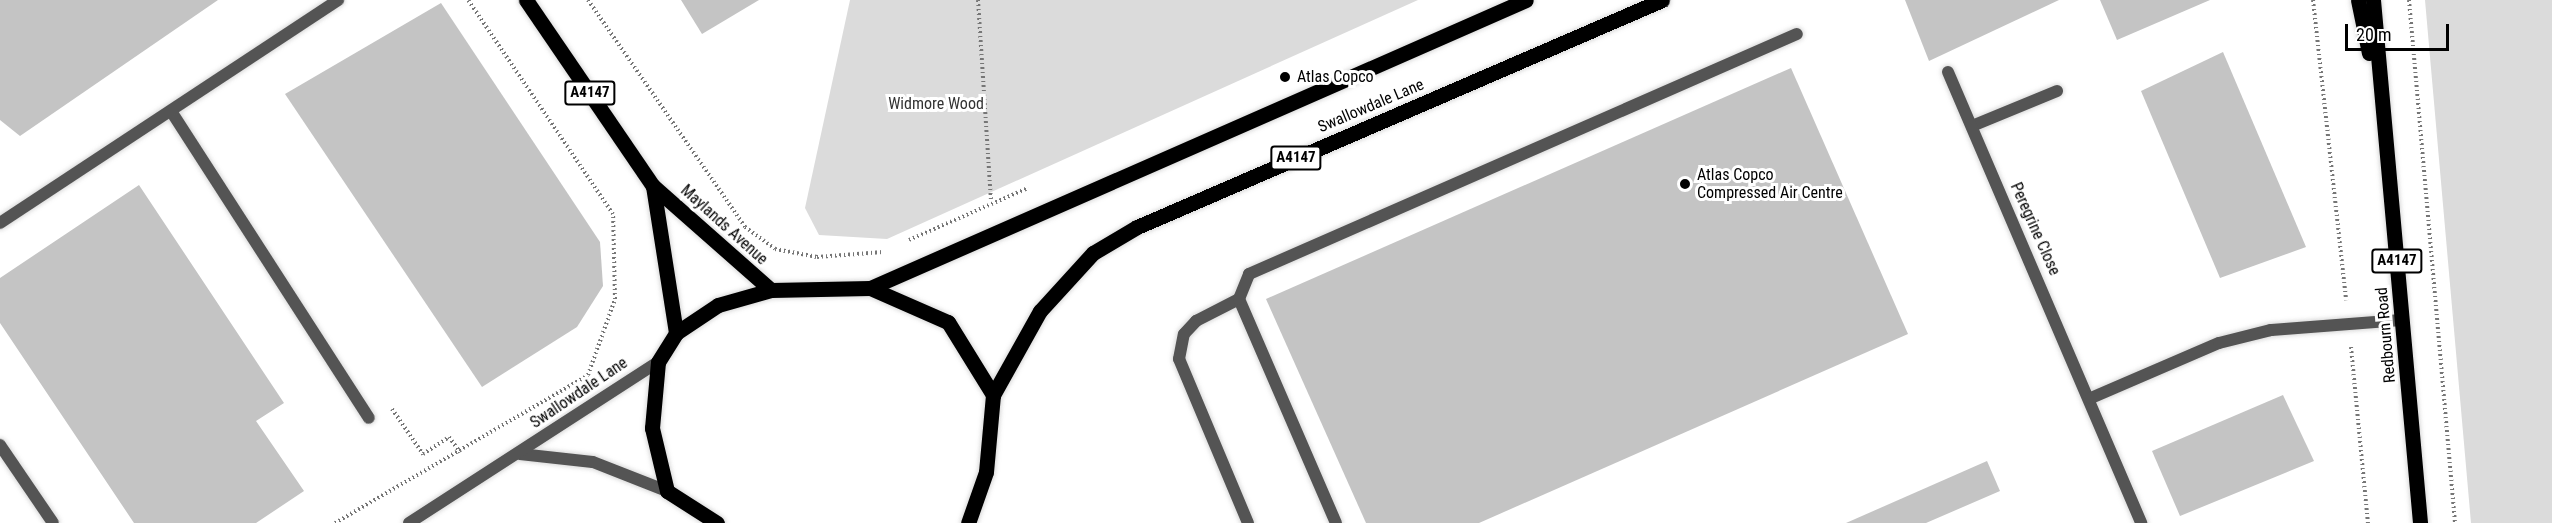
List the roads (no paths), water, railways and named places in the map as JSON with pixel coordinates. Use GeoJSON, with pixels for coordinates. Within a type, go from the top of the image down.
{"type":"FeatureCollection","features":[{"type":"Feature","properties":{"kind":"main road","name":"Maylands Avenue"},"geometry":{"type":"LineString","coordinates":[[526,0],[653,186],[771,290]]}},
{"type":"Feature","properties":{"kind":"main road"},"geometry":{"type":"LineString","coordinates":[[717,523],[667,491],[652,428],[658,362],[676,333],[718,305],[771,290],[870,288],[1526,0]]}},
{"type":"Feature","properties":{"kind":"main road","name":"Swallowdale Lane"},"geometry":{"type":"LineString","coordinates":[[993,395],[1040,310],[1093,253],[1137,227],[1662,0]]}},
{"type":"Feature","properties":{"kind":"main road","name":"A4147"},"geometry":{"type":"LineString","coordinates":[[2358,0],[2385,132]]}},
{"type":"Feature","properties":{"kind":"main road","name":"Redbourn Road"},"geometry":{"type":"LineString","coordinates":[[2373,0],[2420,523]]}},
{"type":"Feature","properties":{"kind":"main road","name":"Maylands Avenue"},"geometry":{"type":"LineString","coordinates":[[653,186],[676,333]]}},
{"type":"Feature","properties":{"kind":"main road"},"geometry":{"type":"LineString","coordinates":[[870,288],[948,322],[993,395],[986,472],[969,523]]}},
{"type":"Feature","properties":{"kind":"street"},"geometry":{"type":"LineString","coordinates":[[0,223],[338,0]]}},
{"type":"Feature","properties":{"kind":"street"},"geometry":{"type":"LineString","coordinates":[[1248,523],[1179,359],[1184,334],[1196,321],[1239,299],[1249,274],[1797,34]]}},
{"type":"Feature","properties":{"kind":"street","name":"Peregrine Close"},"geometry":{"type":"LineString","coordinates":[[1948,72],[2091,398],[2141,523]]}},
{"type":"Feature","properties":{"kind":"street"},"geometry":{"type":"LineString","coordinates":[[1971,126],[2057,91]]}},
{"type":"Feature","properties":{"kind":"street"},"geometry":{"type":"LineString","coordinates":[[171,111],[369,418]]}},
{"type":"Feature","properties":{"kind":"street"},"geometry":{"type":"LineString","coordinates":[[1239,299],[1336,523]]}},
{"type":"Feature","properties":{"kind":"street"},"geometry":{"type":"LineString","coordinates":[[2091,398],[2218,343],[2271,330],[2402,320]]}},
{"type":"Feature","properties":{"kind":"street","name":"Swallowdale Lane"},"geometry":{"type":"LineString","coordinates":[[409,523],[520,454],[658,362]]}},
{"type":"Feature","properties":{"kind":"street"},"geometry":{"type":"LineString","coordinates":[[0,445],[53,523]]}},
{"type":"Feature","properties":{"kind":"street","name":"Swallowdale Lane"},"geometry":{"type":"LineString","coordinates":[[520,454],[593,462],[667,491]]}},
{"type":"Feature","properties":{"kind":"place","name":"Atlas Copco"},"geometry":{"type":"Point","coordinates":[1285,77]}},
{"type":"Feature","properties":{"kind":"place","name":"Atlas Copco Compressed Air Centre"},"geometry":{"type":"Point","coordinates":[1685,184]}},
{"type":"Feature","properties":{"kind":"park label","name":"Widmore Wood"},"geometry":{"type":"Point","coordinates":[936,104]}}]}
